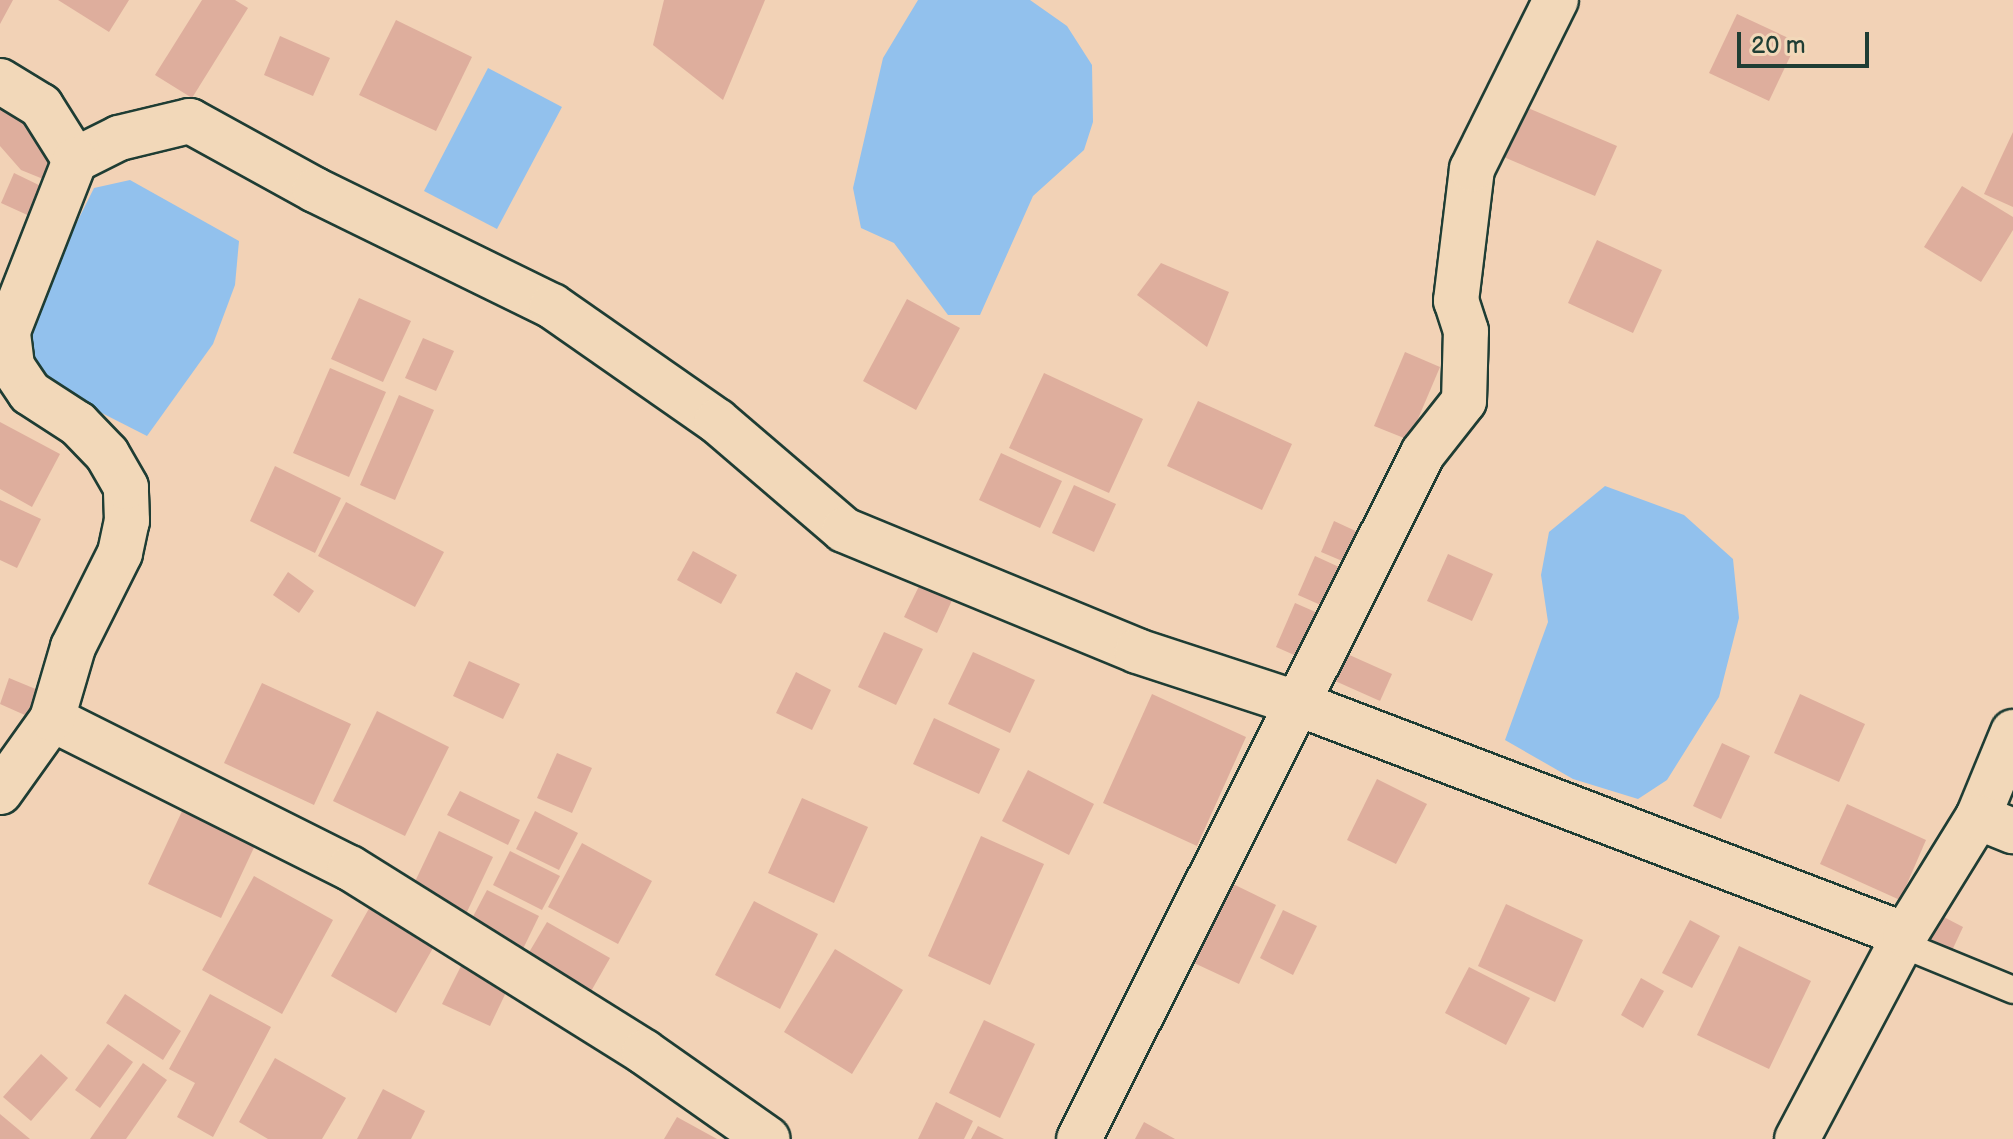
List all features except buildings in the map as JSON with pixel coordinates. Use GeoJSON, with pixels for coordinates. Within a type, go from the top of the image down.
{"type":"FeatureCollection","features":[{"type":"Feature","properties":{"kind":"street"},"geometry":{"type":"LineString","coordinates":[[1079,1139],[1423,453],[1464,401],[1466,331],[1456,301],[1472,169],[1556,0]]}},
{"type":"Feature","properties":{"kind":"street"},"geometry":{"type":"LineString","coordinates":[[0,81],[41,106],[75,160]]}},
{"type":"Feature","properties":{"kind":"street"},"geometry":{"type":"LineString","coordinates":[[0,792],[52,719],[73,647],[120,553],[127,521],[126,487],[107,454],[78,424],[30,393],[12,366],[8,331],[75,160],[119,138],[190,121],[315,190],[552,306],[717,421],[844,530],[1137,651],[1299,704],[1903,939]]}},
{"type":"Feature","properties":{"kind":"street"},"geometry":{"type":"LineString","coordinates":[[52,719],[350,868],[644,1052],[768,1139]]}},
{"type":"Feature","properties":{"kind":"street"},"geometry":{"type":"LineString","coordinates":[[1797,1139],[1903,939],[1996,824],[2013,732]]}},
{"type":"Feature","properties":{"kind":"lane"},"geometry":{"type":"LineString","coordinates":[[1903,939],[2013,990]]}},
{"type":"Feature","properties":{"kind":"water"},"geometry":{"type":"Polygon","coordinates":[[[918,0],[1030,0],[1067,26],[1092,65],[1093,122],[1084,150],[1033,196],[980,315],[948,315],[894,243],[861,228],[853,188],[883,58],[918,0]]]}},
{"type":"Feature","properties":{"kind":"water"},"geometry":{"type":"Polygon","coordinates":[[[488,68],[562,107],[497,229],[424,191],[488,68]]]}},
{"type":"Feature","properties":{"kind":"water"},"geometry":{"type":"Polygon","coordinates":[[[130,180],[239,241],[235,285],[213,344],[147,436],[35,379],[22,332],[94,188],[130,180]]]}},
{"type":"Feature","properties":{"kind":"water"},"geometry":{"type":"Polygon","coordinates":[[[1605,486],[1684,515],[1733,559],[1739,618],[1719,697],[1667,780],[1638,799],[1573,779],[1505,740],[1548,622],[1541,575],[1549,532],[1605,486]]]}}]}
